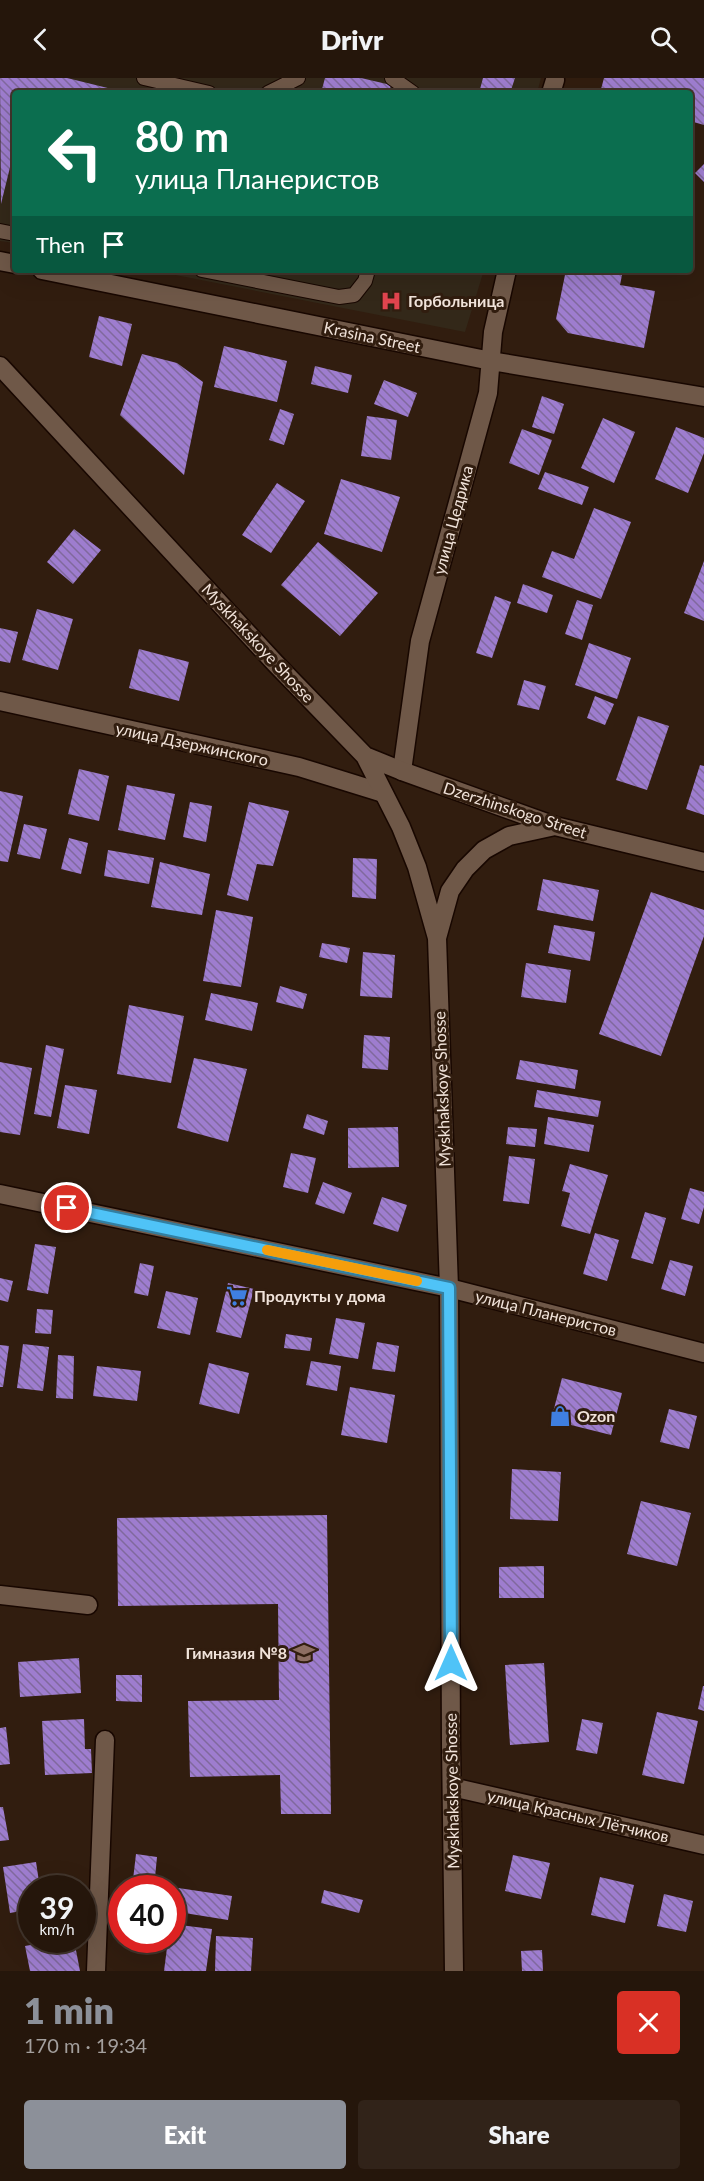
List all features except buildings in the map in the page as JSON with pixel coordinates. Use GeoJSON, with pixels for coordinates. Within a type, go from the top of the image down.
{"type":"FeatureCollection","features":[{"type":"Feature","properties":{"kind":"street","name":"Krasina Street"},"geometry":{"type":"LineString","coordinates":[[57,273],[491,361],[704,397]]}},
{"type":"Feature","properties":{"kind":"street","name":"улица Цедрика"},"geometry":{"type":"LineString","coordinates":[[402,771],[420,641],[488,393],[493,332],[506,273]]}},
{"type":"Feature","properties":{"kind":"street","name":"Myskhakskoye Shosse"},"geometry":{"type":"LineString","coordinates":[[0,366],[275,663],[365,756],[417,867],[437,938],[449,1288],[454,1971]]}},
{"type":"Feature","properties":{"kind":"street","name":"улица Дзержинского"},"geometry":{"type":"LineString","coordinates":[[0,701],[299,767],[383,792]]}},
{"type":"Feature","properties":{"kind":"street","name":"Dzerzhinskogo Street"},"geometry":{"type":"LineString","coordinates":[[365,756],[555,826],[704,862]]}},
{"type":"Feature","properties":{"kind":"street"},"geometry":{"type":"LineString","coordinates":[[437,938],[450,891],[465,869],[484,850],[509,836],[555,826]]}},
{"type":"Feature","properties":{"kind":"street","name":"улица Планеристов"},"geometry":{"type":"LineString","coordinates":[[0,1194],[449,1288],[704,1353]]}},
{"type":"Feature","properties":{"kind":"street"},"geometry":{"type":"LineString","coordinates":[[0,1594],[88,1605]]}},
{"type":"Feature","properties":{"kind":"street"},"geometry":{"type":"LineString","coordinates":[[96,1971],[105,1740]]}},
{"type":"Feature","properties":{"kind":"street","name":"улица Красных Лётчиков"},"geometry":{"type":"LineString","coordinates":[[452,1787],[704,1845]]}},
{"type":"Feature","properties":{"kind":"lane"},"geometry":{"type":"LineString","coordinates":[[144,78],[196,90]]}},
{"type":"Feature","properties":{"kind":"lane"},"geometry":{"type":"LineString","coordinates":[[274,90],[298,78]]}},
{"type":"Feature","properties":{"kind":"lane"},"geometry":{"type":"LineString","coordinates":[[392,78],[409,90]]}},
{"type":"Feature","properties":{"kind":"lane"},"geometry":{"type":"LineString","coordinates":[[217,273],[339,297],[354,295],[365,281],[367,273]]}},
{"type":"Feature","properties":{"kind":"shaded area"},"geometry":{"type":"Polygon","coordinates":[[[0,78],[541,78],[538,90],[12,90],[12,243],[0,241],[0,78]]]}},
{"type":"Feature","properties":{"kind":"shaded area","name":"Горбольница"},"geometry":{"type":"Polygon","coordinates":[[[165,273],[483,273],[465,332],[165,273]]]}},
{"type":"Feature","properties":{"kind":"slow traffic"},"geometry":{"type":"LineString","coordinates":[[267,1250],[417,1281]]}},
{"type":"Feature","properties":{"kind":"place","name":"Горбольница"},"geometry":{"type":"Point","coordinates":[391,301]}},
{"type":"Feature","properties":{"kind":"place","name":"Продукты у дома"},"geometry":{"type":"Point","coordinates":[237,1296]}},
{"type":"Feature","properties":{"kind":"place","name":"Ozon"},"geometry":{"type":"Point","coordinates":[560,1416]}},
{"type":"Feature","properties":{"kind":"place","name":"Гимназия №8"},"geometry":{"type":"Point","coordinates":[304,1653]}},
{"type":"Feature","properties":{"kind":"route"},"geometry":{"type":"LineString","coordinates":[[67,1208],[449,1288],[451,1663]]}}]}
